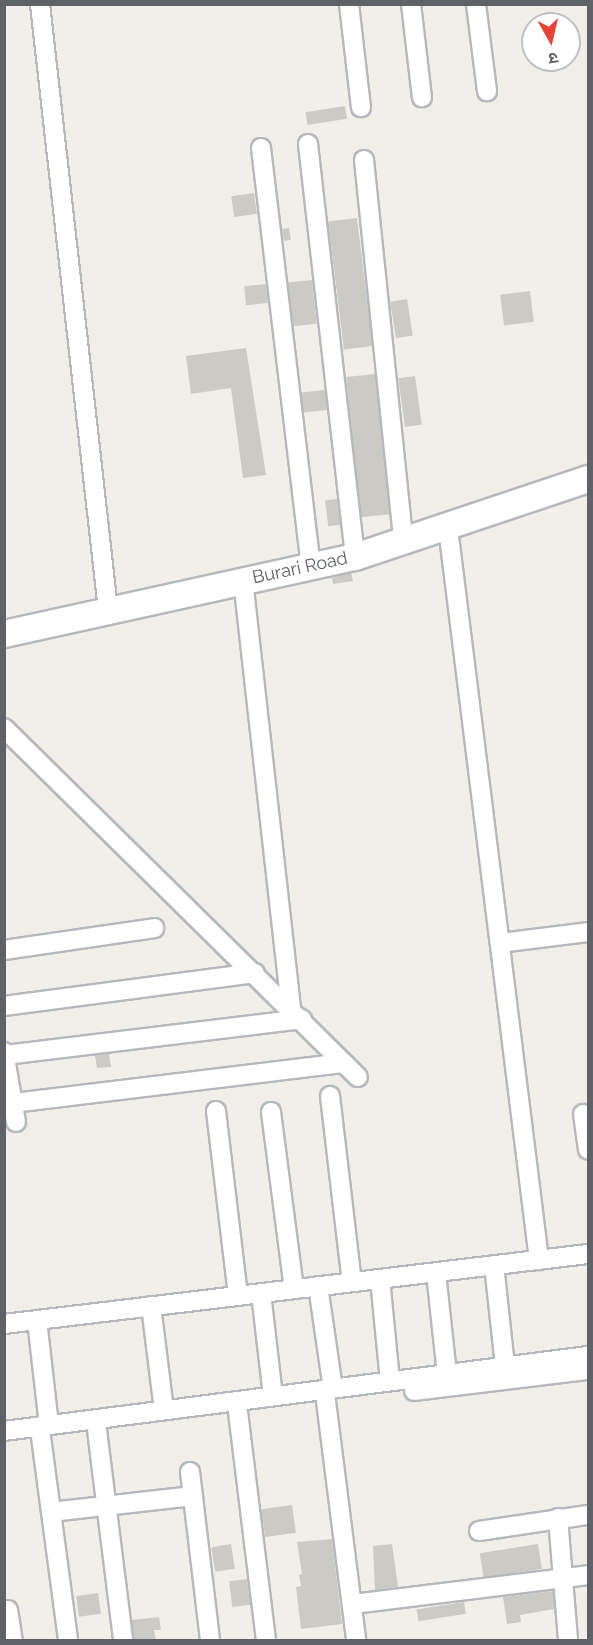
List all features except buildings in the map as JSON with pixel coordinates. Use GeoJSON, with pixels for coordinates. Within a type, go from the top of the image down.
{"type":"FeatureCollection","features":[{"type":"Feature","properties":{"kind":"main road","name":"Burari Road"},"geometry":{"type":"LineString","coordinates":[[4,634],[108,609],[311,568],[404,544],[588,479]]}},
{"type":"Feature","properties":{"kind":"street"},"geometry":{"type":"LineString","coordinates":[[40,4],[108,609]]}},
{"type":"Feature","properties":{"kind":"street"},"geometry":{"type":"LineString","coordinates":[[348,4],[361,107]]}},
{"type":"Feature","properties":{"kind":"street"},"geometry":{"type":"LineString","coordinates":[[411,4],[422,98]]}},
{"type":"Feature","properties":{"kind":"street"},"geometry":{"type":"LineString","coordinates":[[476,4],[487,91]]}},
{"type":"Feature","properties":{"kind":"street"},"geometry":{"type":"LineString","coordinates":[[308,144],[355,556]]}},
{"type":"Feature","properties":{"kind":"street"},"geometry":{"type":"LineString","coordinates":[[261,148],[311,568]]}},
{"type":"Feature","properties":{"kind":"street"},"geometry":{"type":"LineString","coordinates":[[364,160],[404,544]]}},
{"type":"Feature","properties":{"kind":"street"},"geometry":{"type":"LineString","coordinates":[[448,528],[539,1260]]}},
{"type":"Feature","properties":{"kind":"street"},"geometry":{"type":"LineString","coordinates":[[243,580],[296,1014]]}},
{"type":"Feature","properties":{"kind":"street"},"geometry":{"type":"LineString","coordinates":[[4,728],[358,1077]]}},
{"type":"Feature","properties":{"kind":"street"},"geometry":{"type":"LineString","coordinates":[[4,950],[154,928]]}},
{"type":"Feature","properties":{"kind":"street"},"geometry":{"type":"LineString","coordinates":[[500,943],[588,932]]}},
{"type":"Feature","properties":{"kind":"street"},"geometry":{"type":"LineString","coordinates":[[4,1006],[255,973]]}},
{"type":"Feature","properties":{"kind":"street"},"geometry":{"type":"LineString","coordinates":[[16,1122],[5,1053],[296,1014]]}},
{"type":"Feature","properties":{"kind":"street"},"geometry":{"type":"LineString","coordinates":[[13,1103],[344,1063]]}},
{"type":"Feature","properties":{"kind":"street"},"geometry":{"type":"LineString","coordinates":[[330,1096],[352,1282]]}},
{"type":"Feature","properties":{"kind":"street"},"geometry":{"type":"LineString","coordinates":[[216,1111],[238,1296]]}},
{"type":"Feature","properties":{"kind":"street"},"geometry":{"type":"LineString","coordinates":[[271,1112],[294,1289]]}},
{"type":"Feature","properties":{"kind":"street"},"geometry":{"type":"LineString","coordinates":[[582,1114],[588,1150]]}},
{"type":"Feature","properties":{"kind":"street"},"geometry":{"type":"LineString","coordinates":[[4,1324],[588,1254]]}},
{"type":"Feature","properties":{"kind":"street"},"geometry":{"type":"LineString","coordinates":[[494,1265],[505,1367]]}},
{"type":"Feature","properties":{"kind":"street"},"geometry":{"type":"LineString","coordinates":[[435,1272],[447,1374]]}},
{"type":"Feature","properties":{"kind":"street"},"geometry":{"type":"LineString","coordinates":[[380,1279],[390,1381]]}},
{"type":"Feature","properties":{"kind":"street"},"geometry":{"type":"LineString","coordinates":[[318,1286],[356,1641]]}},
{"type":"Feature","properties":{"kind":"street"},"geometry":{"type":"LineString","coordinates":[[261,1293],[273,1396]]}},
{"type":"Feature","properties":{"kind":"street"},"geometry":{"type":"LineString","coordinates":[[151,1306],[164,1410]]}},
{"type":"Feature","properties":{"kind":"street"},"geometry":{"type":"LineString","coordinates":[[37,1320],[51,1512],[68,1641]]}},
{"type":"Feature","properties":{"kind":"street"},"geometry":{"type":"LineString","coordinates":[[4,1431],[97,1430],[238,1412],[390,1381],[588,1356]]}},
{"type":"Feature","properties":{"kind":"street"},"geometry":{"type":"LineString","coordinates":[[4,1442],[45,1431],[164,1410],[273,1396],[330,1395],[588,1370]]}},
{"type":"Feature","properties":{"kind":"street"},"geometry":{"type":"LineString","coordinates":[[238,1412],[266,1641]]}},
{"type":"Feature","properties":{"kind":"street"},"geometry":{"type":"LineString","coordinates":[[97,1430],[123,1641]]}},
{"type":"Feature","properties":{"kind":"street"},"geometry":{"type":"LineString","coordinates":[[190,1472],[210,1641]]}},
{"type":"Feature","properties":{"kind":"street"},"geometry":{"type":"LineString","coordinates":[[51,1512],[193,1496]]}},
{"type":"Feature","properties":{"kind":"street"},"geometry":{"type":"LineString","coordinates":[[479,1531],[588,1515]]}},
{"type":"Feature","properties":{"kind":"street"},"geometry":{"type":"LineString","coordinates":[[558,1518],[565,1578],[568,1641]]}},
{"type":"Feature","properties":{"kind":"street"},"geometry":{"type":"LineString","coordinates":[[353,1604],[588,1575]]}},
{"type":"Feature","properties":{"kind":"street"},"geometry":{"type":"LineString","coordinates":[[9,1610],[13,1641]]}}]}
